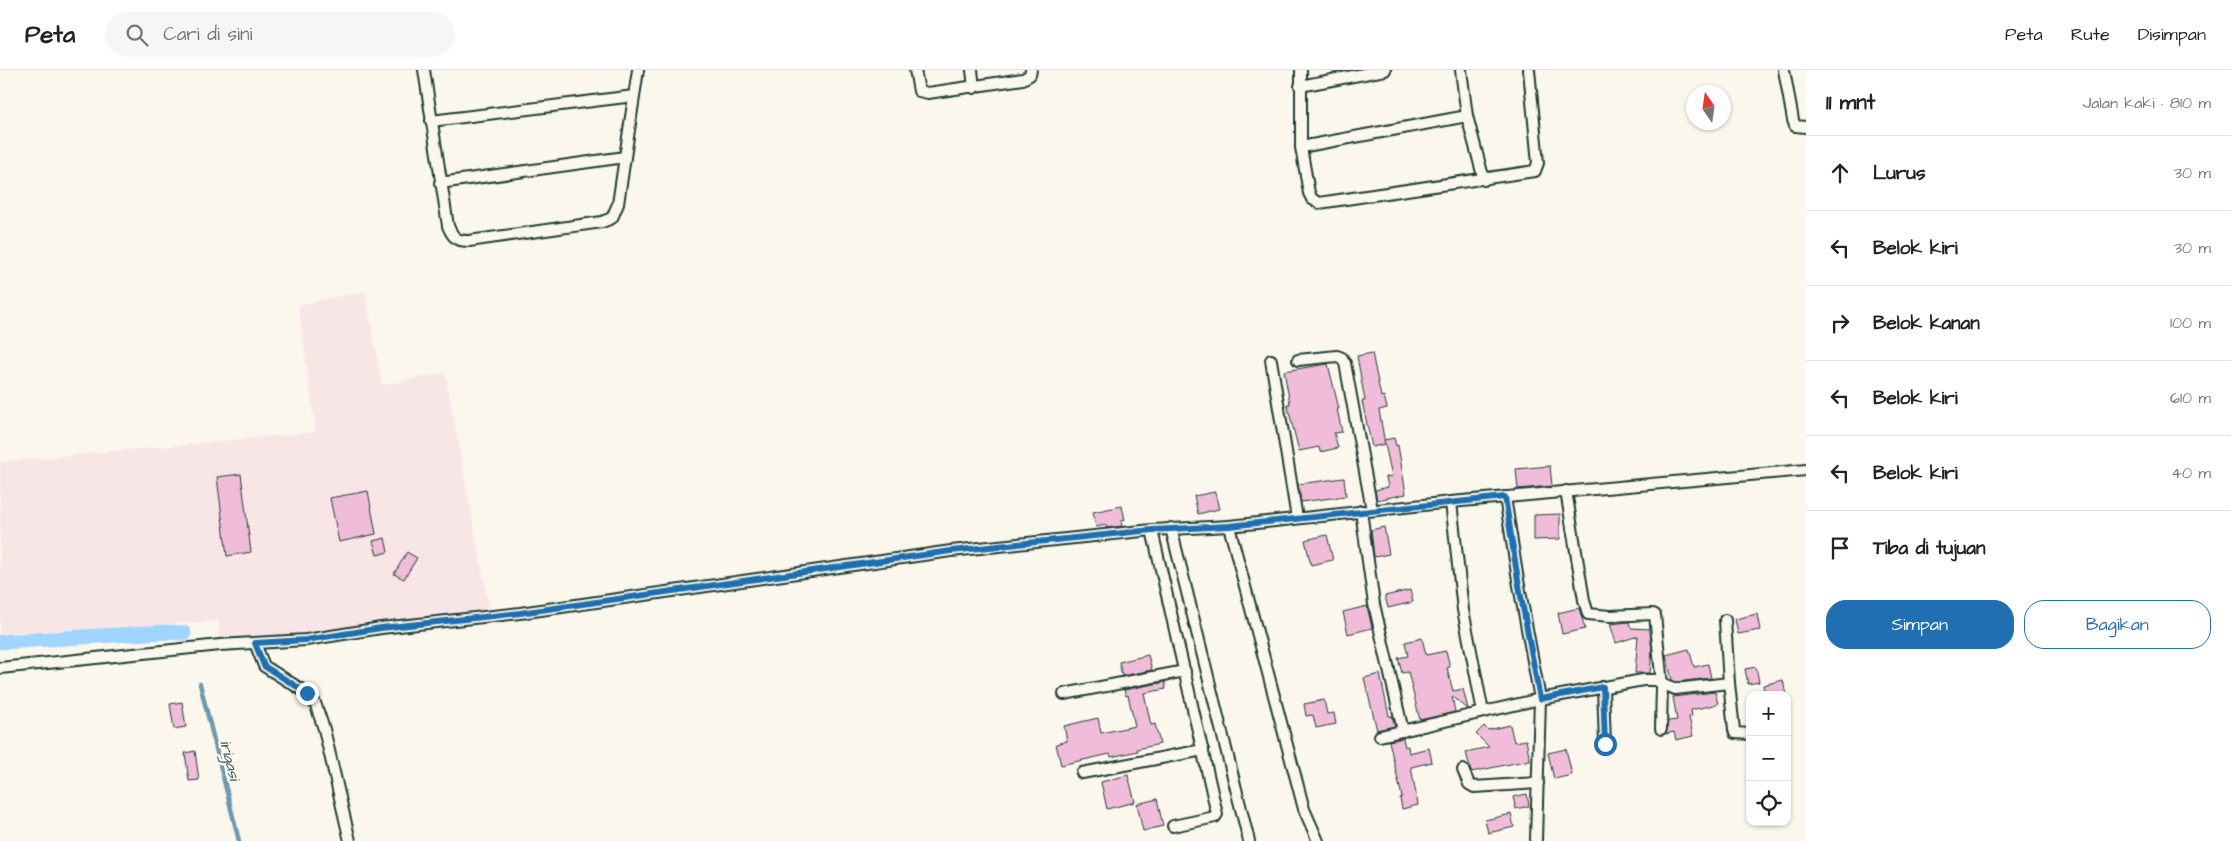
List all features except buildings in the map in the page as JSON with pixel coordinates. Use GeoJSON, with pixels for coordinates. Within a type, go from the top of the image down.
{"type":"FeatureCollection","features":[{"type":"Feature","properties":{"kind":"street"},"geometry":{"type":"LineString","coordinates":[[424,70],[448,226],[453,237],[460,241],[602,222],[612,218],[618,204],[638,70]]}},
{"type":"Feature","properties":{"kind":"street"},"geometry":{"type":"LineString","coordinates":[[915,70],[919,91],[928,93],[974,88],[1023,79],[1030,75],[1031,70]]}},
{"type":"Feature","properties":{"kind":"street"},"geometry":{"type":"LineString","coordinates":[[972,70],[974,88]]}},
{"type":"Feature","properties":{"kind":"street"},"geometry":{"type":"LineString","coordinates":[[1300,70],[1301,147],[1308,193],[1312,200],[1319,203],[1535,172],[1538,163],[1529,70]]}},
{"type":"Feature","properties":{"kind":"street"},"geometry":{"type":"LineString","coordinates":[[1300,86],[1385,70]]}},
{"type":"Feature","properties":{"kind":"street"},"geometry":{"type":"LineString","coordinates":[[1461,70],[1467,116],[1484,180]]}},
{"type":"Feature","properties":{"kind":"street"},"geometry":{"type":"LineString","coordinates":[[1786,70],[1795,126],[1806,127]]}},
{"type":"Feature","properties":{"kind":"street"},"geometry":{"type":"LineString","coordinates":[[431,121],[634,96]]}},
{"type":"Feature","properties":{"kind":"street"},"geometry":{"type":"LineString","coordinates":[[1301,147],[1467,116]]}},
{"type":"Feature","properties":{"kind":"street"},"geometry":{"type":"LineString","coordinates":[[440,183],[625,157]]}},
{"type":"Feature","properties":{"kind":"street"},"geometry":{"type":"LineString","coordinates":[[1298,360],[1337,356],[1342,358],[1345,363],[1367,510],[1374,604],[1403,731]]}},
{"type":"Feature","properties":{"kind":"street"},"geometry":{"type":"LineString","coordinates":[[1271,360],[1297,518]]}},
{"type":"Feature","properties":{"kind":"street"},"geometry":{"type":"LineString","coordinates":[[0,668],[255,643],[306,640],[381,628],[511,614],[951,551],[1170,528],[1229,526],[1367,510],[1806,470]]}},
{"type":"Feature","properties":{"kind":"street"},"geometry":{"type":"LineString","coordinates":[[1566,492],[1588,614],[1610,616],[1653,614],[1655,616],[1662,685],[1661,729]]}},
{"type":"Feature","properties":{"kind":"street"},"geometry":{"type":"LineString","coordinates":[[1505,497],[1540,699],[1536,840]]}},
{"type":"Feature","properties":{"kind":"street"},"geometry":{"type":"LineString","coordinates":[[1451,502],[1463,610],[1483,712]]}},
{"type":"Feature","properties":{"kind":"street"},"geometry":{"type":"LineString","coordinates":[[1229,526],[1304,809],[1318,841]]}},
{"type":"Feature","properties":{"kind":"street"},"geometry":{"type":"LineString","coordinates":[[1170,528],[1249,841]]}},
{"type":"Feature","properties":{"kind":"street"},"geometry":{"type":"LineString","coordinates":[[1152,530],[1217,814],[1173,826]]}},
{"type":"Feature","properties":{"kind":"street"},"geometry":{"type":"LineString","coordinates":[[1725,620],[1734,730],[1737,733],[1746,734]]}},
{"type":"Feature","properties":{"kind":"street"},"geometry":{"type":"LineString","coordinates":[[255,643],[264,666],[307,693],[315,703],[324,729],[350,841]]}},
{"type":"Feature","properties":{"kind":"street"},"geometry":{"type":"LineString","coordinates":[[1064,694],[1185,671]]}},
{"type":"Feature","properties":{"kind":"street"},"geometry":{"type":"LineString","coordinates":[[1380,736],[1540,699],[1651,679],[1675,689],[1729,683]]}},
{"type":"Feature","properties":{"kind":"street"},"geometry":{"type":"LineString","coordinates":[[1603,687],[1605,744]]}},
{"type":"Feature","properties":{"kind":"street"},"geometry":{"type":"LineString","coordinates":[[1082,773],[1203,750]]}},
{"type":"Feature","properties":{"kind":"street"},"geometry":{"type":"LineString","coordinates":[[1463,770],[1469,784],[1474,787],[1538,783]]}},
{"type":"Feature","properties":{"kind":"shaded area"},"geometry":{"type":"Polygon","coordinates":[[[365,291],[382,385],[445,373],[490,612],[219,645],[219,621],[0,634],[0,462],[316,432],[298,305],[365,291]]]}},
{"type":"Feature","properties":{"kind":"waterway"},"geometry":{"type":"LineString","coordinates":[[0,642],[164,632],[184,633]]}},
{"type":"Feature","properties":{"kind":"waterway","name":"irigasi"},"geometry":{"type":"LineString","coordinates":[[200,684],[239,841]]}},
{"type":"Feature","properties":{"kind":"route"},"geometry":{"type":"LineString","coordinates":[[307,693],[264,666],[255,643],[306,640],[381,628],[520,613],[951,551],[1170,528],[1229,526],[1505,497],[1540,699],[1603,687],[1605,744]]}}]}
